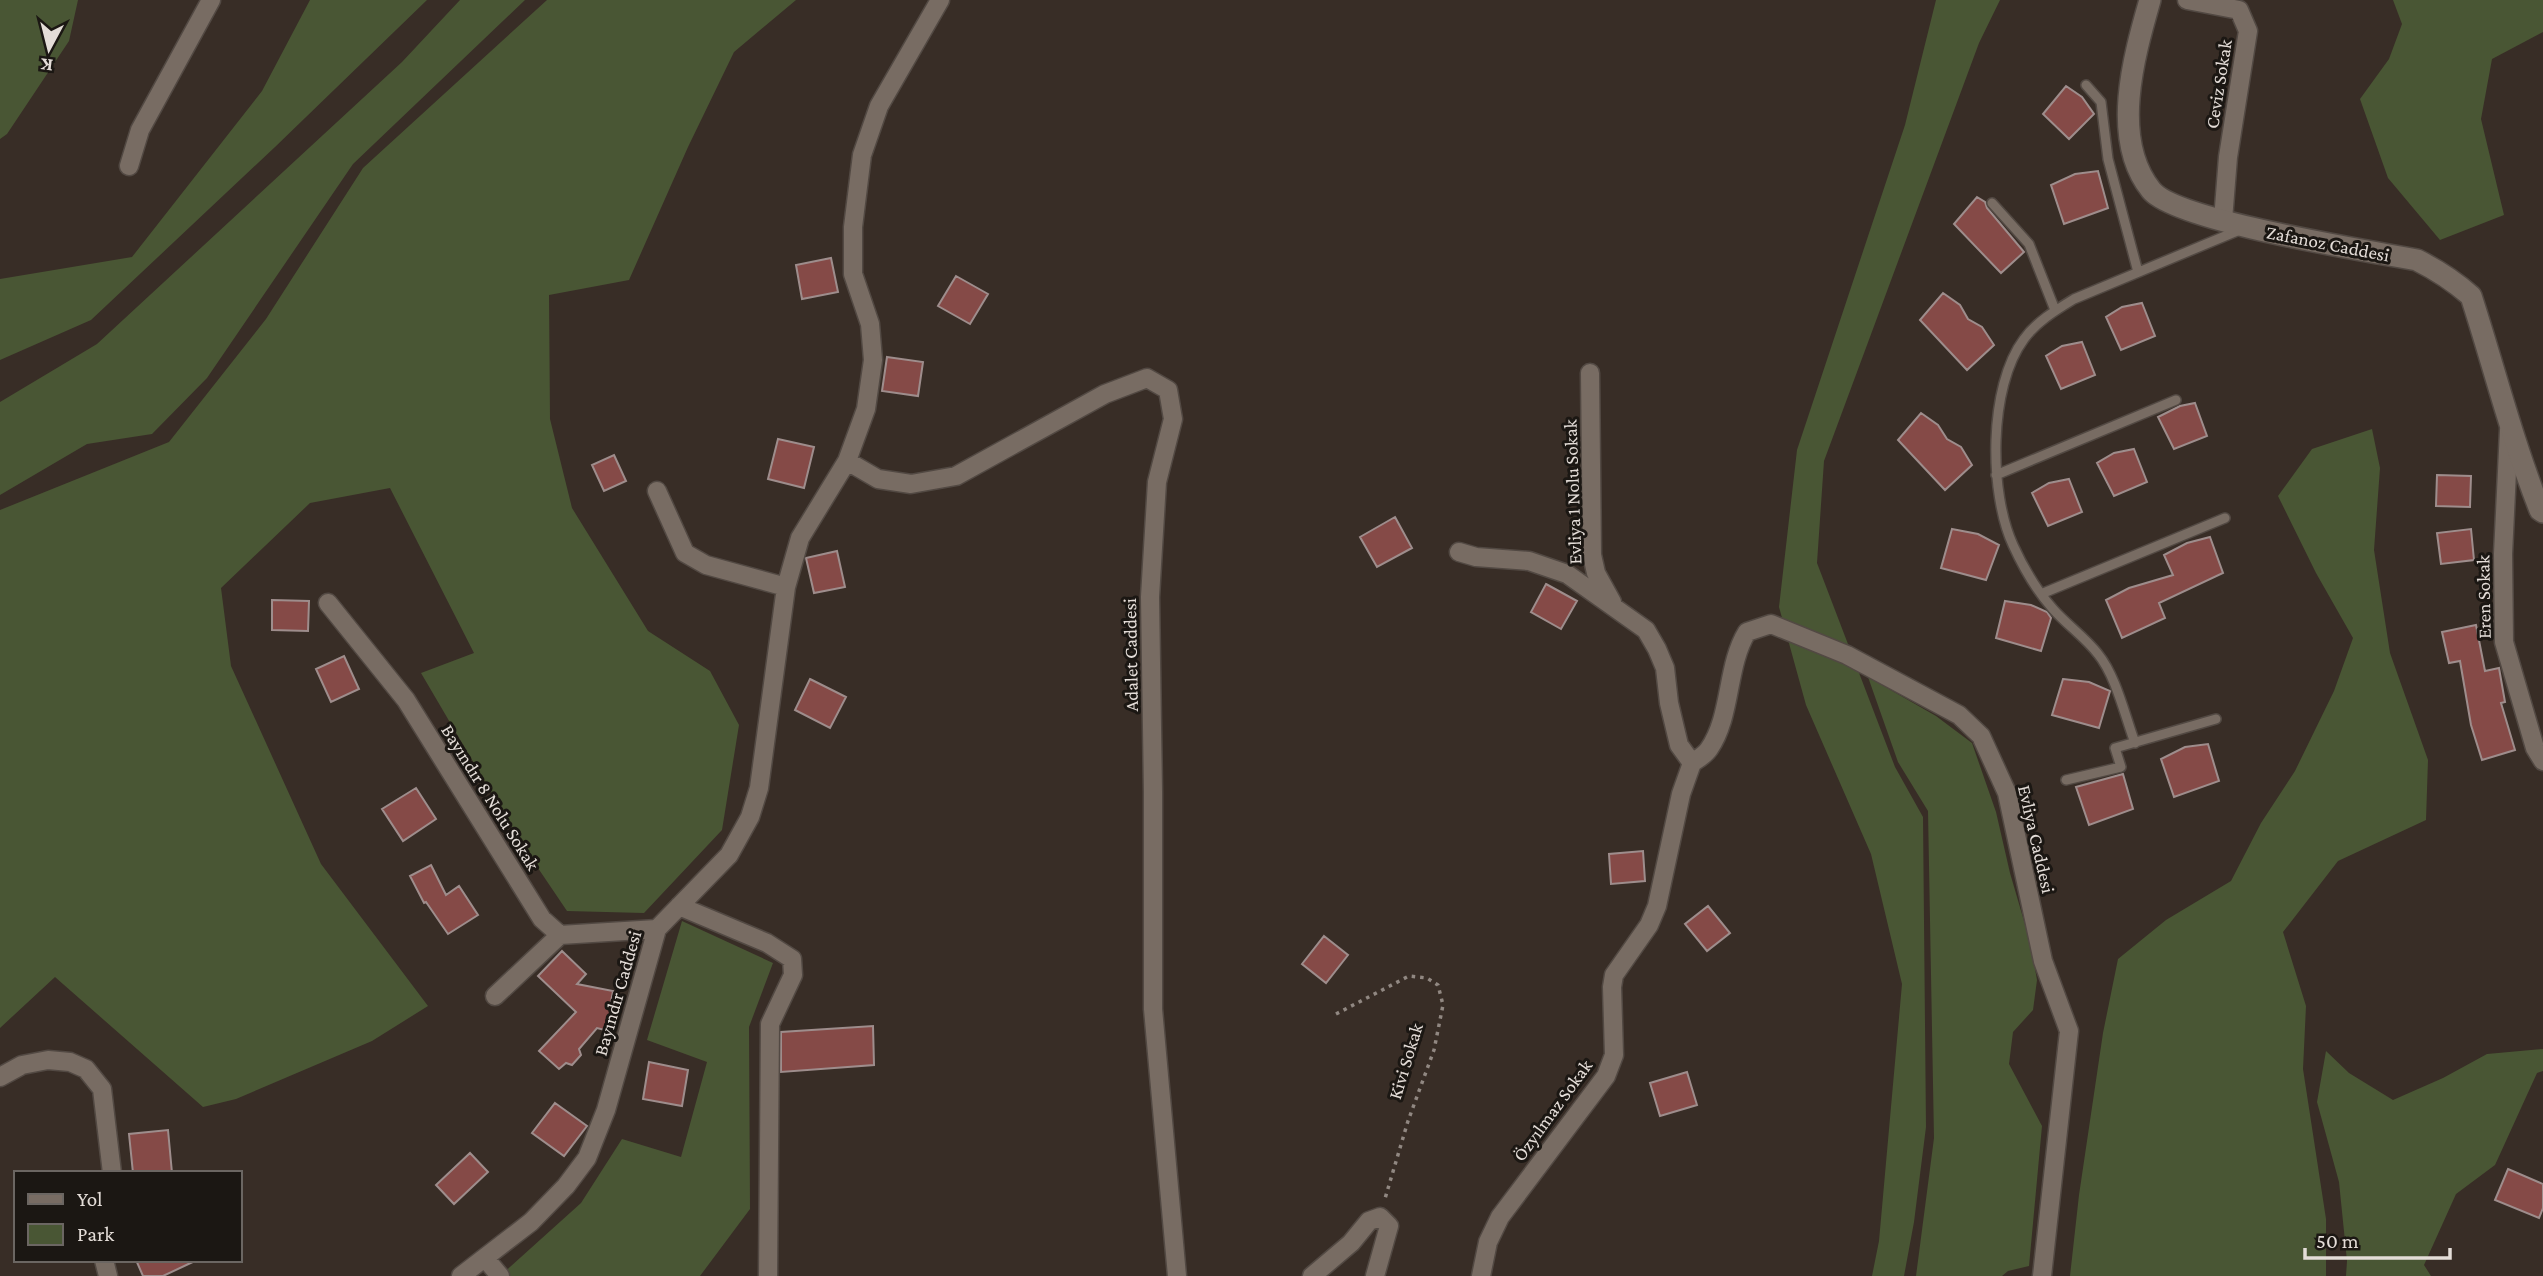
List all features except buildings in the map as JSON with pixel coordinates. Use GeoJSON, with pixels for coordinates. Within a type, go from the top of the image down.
{"type":"FeatureCollection","features":[{"type":"Feature","properties":{"kind":"street"},"geometry":{"type":"LineString","coordinates":[[129,166],[140,130],[211,0]]}},
{"type":"Feature","properties":{"kind":"street","name":"Bayındır Caddesi"},"geometry":{"type":"LineString","coordinates":[[461,1276],[531,1222],[566,1186],[587,1158],[606,1110],[657,929],[729,855],[750,817],[759,788],[786,587],[800,538],[847,461],[866,410],[873,360],[870,324],[853,274],[853,227],[862,155],[879,106],[940,0]]}},
{"type":"Feature","properties":{"kind":"street","name":"Zafanoz Caddesi"},"geometry":{"type":"LineString","coordinates":[[2150,0],[2133,61],[2129,107],[2132,149],[2140,174],[2152,193],[2170,204],[2247,227],[2417,260],[2458,284],[2471,296],[2526,476],[2543,512]]}},
{"type":"Feature","properties":{"kind":"street","name":"Ceviz Sokak"},"geometry":{"type":"LineString","coordinates":[[2187,0],[2239,10],[2248,31],[2228,157],[2223,220]]}},
{"type":"Feature","properties":{"kind":"street","name":"Evliya 1 Nolu Sokak"},"geometry":{"type":"LineString","coordinates":[[1590,373],[1592,555],[1596,573],[1614,605]]}},
{"type":"Feature","properties":{"kind":"street","name":"Adalet Caddesi"},"geometry":{"type":"LineString","coordinates":[[847,461],[878,479],[911,484],[956,476],[1105,394],[1147,378],[1168,390],[1173,419],[1157,482],[1150,597],[1153,1009],[1177,1276]]}},
{"type":"Feature","properties":{"kind":"street","name":"Eren Sokak"},"geometry":{"type":"LineString","coordinates":[[2510,427],[2503,554],[2504,642],[2535,748],[2543,761]]}},
{"type":"Feature","properties":{"kind":"street"},"geometry":{"type":"LineString","coordinates":[[657,491],[685,553],[706,565],[786,587]]}},
{"type":"Feature","properties":{"kind":"street"},"geometry":{"type":"LineString","coordinates":[[1459,552],[1476,557],[1529,561],[1567,574],[1646,630],[1665,668],[1669,703],[1679,746],[1692,763]]}},
{"type":"Feature","properties":{"kind":"street","name":"Bayındır 8 Nolu Sokak"},"geometry":{"type":"LineString","coordinates":[[328,603],[406,700],[542,919],[560,935]]}},
{"type":"Feature","properties":{"kind":"street","name":"Evliya Caddesi"},"geometry":{"type":"LineString","coordinates":[[1692,763],[1707,752],[1717,736],[1739,645],[1747,632],[1771,624],[1847,655],[1959,715],[1982,736],[2007,793],[2043,961],[2069,1031],[2042,1276]]}},
{"type":"Feature","properties":{"kind":"street","name":"Özyılmaz Sokak"},"geometry":{"type":"LineString","coordinates":[[1481,1276],[1488,1242],[1500,1217],[1606,1076],[1614,1055],[1612,987],[1615,975],[1649,925],[1657,906],[1681,794],[1692,763]]}},
{"type":"Feature","properties":{"kind":"street"},"geometry":{"type":"LineString","coordinates":[[679,906],[767,943],[792,959],[793,975],[770,1024],[768,1276]]}},
{"type":"Feature","properties":{"kind":"street"},"geometry":{"type":"LineString","coordinates":[[495,996],[560,935],[657,929]]}},
{"type":"Feature","properties":{"kind":"street"},"geometry":{"type":"LineString","coordinates":[[0,1077],[22,1065],[48,1060],[70,1062],[86,1069],[102,1088],[112,1171]]}},
{"type":"Feature","properties":{"kind":"street"},"geometry":{"type":"LineString","coordinates":[[1312,1276],[1351,1242],[1369,1221],[1380,1217],[1389,1226],[1375,1276]]}},
{"type":"Feature","properties":{"kind":"street"},"geometry":{"type":"LineString","coordinates":[[485,1258],[500,1276]]}},
{"type":"Feature","properties":{"kind":"lane"},"geometry":{"type":"LineString","coordinates":[[2086,85],[2101,102],[2108,159],[2138,272]]}},
{"type":"Feature","properties":{"kind":"lane"},"geometry":{"type":"LineString","coordinates":[[1992,203],[2029,244],[2055,310]]}},
{"type":"Feature","properties":{"kind":"lane"},"geometry":{"type":"LineString","coordinates":[[2135,743],[2114,684],[2100,655],[2041,594],[2012,544],[1997,486],[1998,405],[2012,359],[2024,338],[2055,310],[2074,299],[2247,227]]}},
{"type":"Feature","properties":{"kind":"lane"},"geometry":{"type":"LineString","coordinates":[[1996,475],[2176,400]]}},
{"type":"Feature","properties":{"kind":"lane"},"geometry":{"type":"LineString","coordinates":[[2041,594],[2225,518]]}},
{"type":"Feature","properties":{"kind":"lane"},"geometry":{"type":"LineString","coordinates":[[2066,780],[2121,767],[2115,748],[2216,719]]}},
{"type":"Feature","properties":{"kind":"path","name":"Kivi Sokak"},"geometry":{"type":"LineString","coordinates":[[1336,1014],[1409,976],[1427,978],[1438,985],[1443,1005],[1434,1050],[1408,1121],[1380,1217]]}},
{"type":"Feature","properties":{"kind":"green space"},"geometry":{"type":"Polygon","coordinates":[[[0,0],[78,0],[69,41],[7,134],[0,139],[0,0]]]}},
{"type":"Feature","properties":{"kind":"green space"},"geometry":{"type":"Polygon","coordinates":[[[310,0],[427,0],[91,320],[0,360],[0,279],[132,257],[262,91],[310,0]]]}},
{"type":"Feature","properties":{"kind":"green space"},"geometry":{"type":"Polygon","coordinates":[[[460,0],[525,0],[353,164],[207,378],[152,434],[87,444],[0,495],[0,402],[97,344],[402,62],[460,0]]]}},
{"type":"Feature","properties":{"kind":"green space"},"geometry":{"type":"Polygon","coordinates":[[[547,0],[796,0],[734,52],[629,280],[549,295],[550,419],[572,508],[648,631],[710,671],[739,725],[722,830],[644,913],[567,911],[519,840],[421,673],[474,653],[390,488],[310,503],[221,588],[231,666],[321,864],[428,1006],[372,1041],[236,1099],[203,1107],[55,977],[0,1028],[0,510],[169,442],[266,319],[363,168],[547,0]]]}},
{"type":"Feature","properties":{"kind":"green space"},"geometry":{"type":"Polygon","coordinates":[[[1936,0],[2000,0],[1979,43],[1824,461],[1817,563],[1895,767],[1923,817],[1926,1127],[1904,1276],[1872,1276],[1879,1241],[1902,984],[1871,854],[1806,705],[1779,607],[1797,450],[1905,125],[1936,0]]]}},
{"type":"Feature","properties":{"kind":"green space"},"geometry":{"type":"Polygon","coordinates":[[[2393,0],[2543,0],[2543,32],[2492,59],[2481,119],[2504,215],[2440,240],[2388,178],[2360,99],[2389,59],[2402,24],[2393,0]]]}},
{"type":"Feature","properties":{"kind":"green space"},"geometry":{"type":"Polygon","coordinates":[[[2372,429],[2380,468],[2374,550],[2390,653],[2428,760],[2426,820],[2338,861],[2283,932],[2306,1006],[2303,1069],[2326,1219],[2326,1276],[2070,1276],[2103,1033],[2118,959],[2166,920],[2231,881],[2261,823],[2295,771],[2334,691],[2353,638],[2316,573],[2278,496],[2312,449],[2372,429]]]}},
{"type":"Feature","properties":{"kind":"green space"},"geometry":{"type":"Polygon","coordinates":[[[1868,677],[1936,716],[1972,743],[1996,812],[2031,945],[2037,980],[2033,1010],[2013,1032],[2009,1064],[2042,1126],[2029,1266],[2008,1271],[2002,1276],[1916,1276],[1934,1138],[1928,811],[1898,762],[1868,677]]]}},
{"type":"Feature","properties":{"kind":"green space"},"geometry":{"type":"Polygon","coordinates":[[[682,921],[773,963],[749,1027],[750,1209],[700,1276],[500,1276],[581,1203],[622,1139],[681,1157],[707,1062],[647,1040],[682,921]]]}},
{"type":"Feature","properties":{"kind":"green space"},"geometry":{"type":"Polygon","coordinates":[[[2543,1049],[2543,1071],[2537,1073],[2495,1165],[2456,1194],[2424,1265],[2431,1276],[2346,1276],[2347,1261],[2339,1182],[2317,1102],[2326,1051],[2349,1073],[2393,1100],[2443,1078],[2487,1054],[2543,1049]]]}}]}
